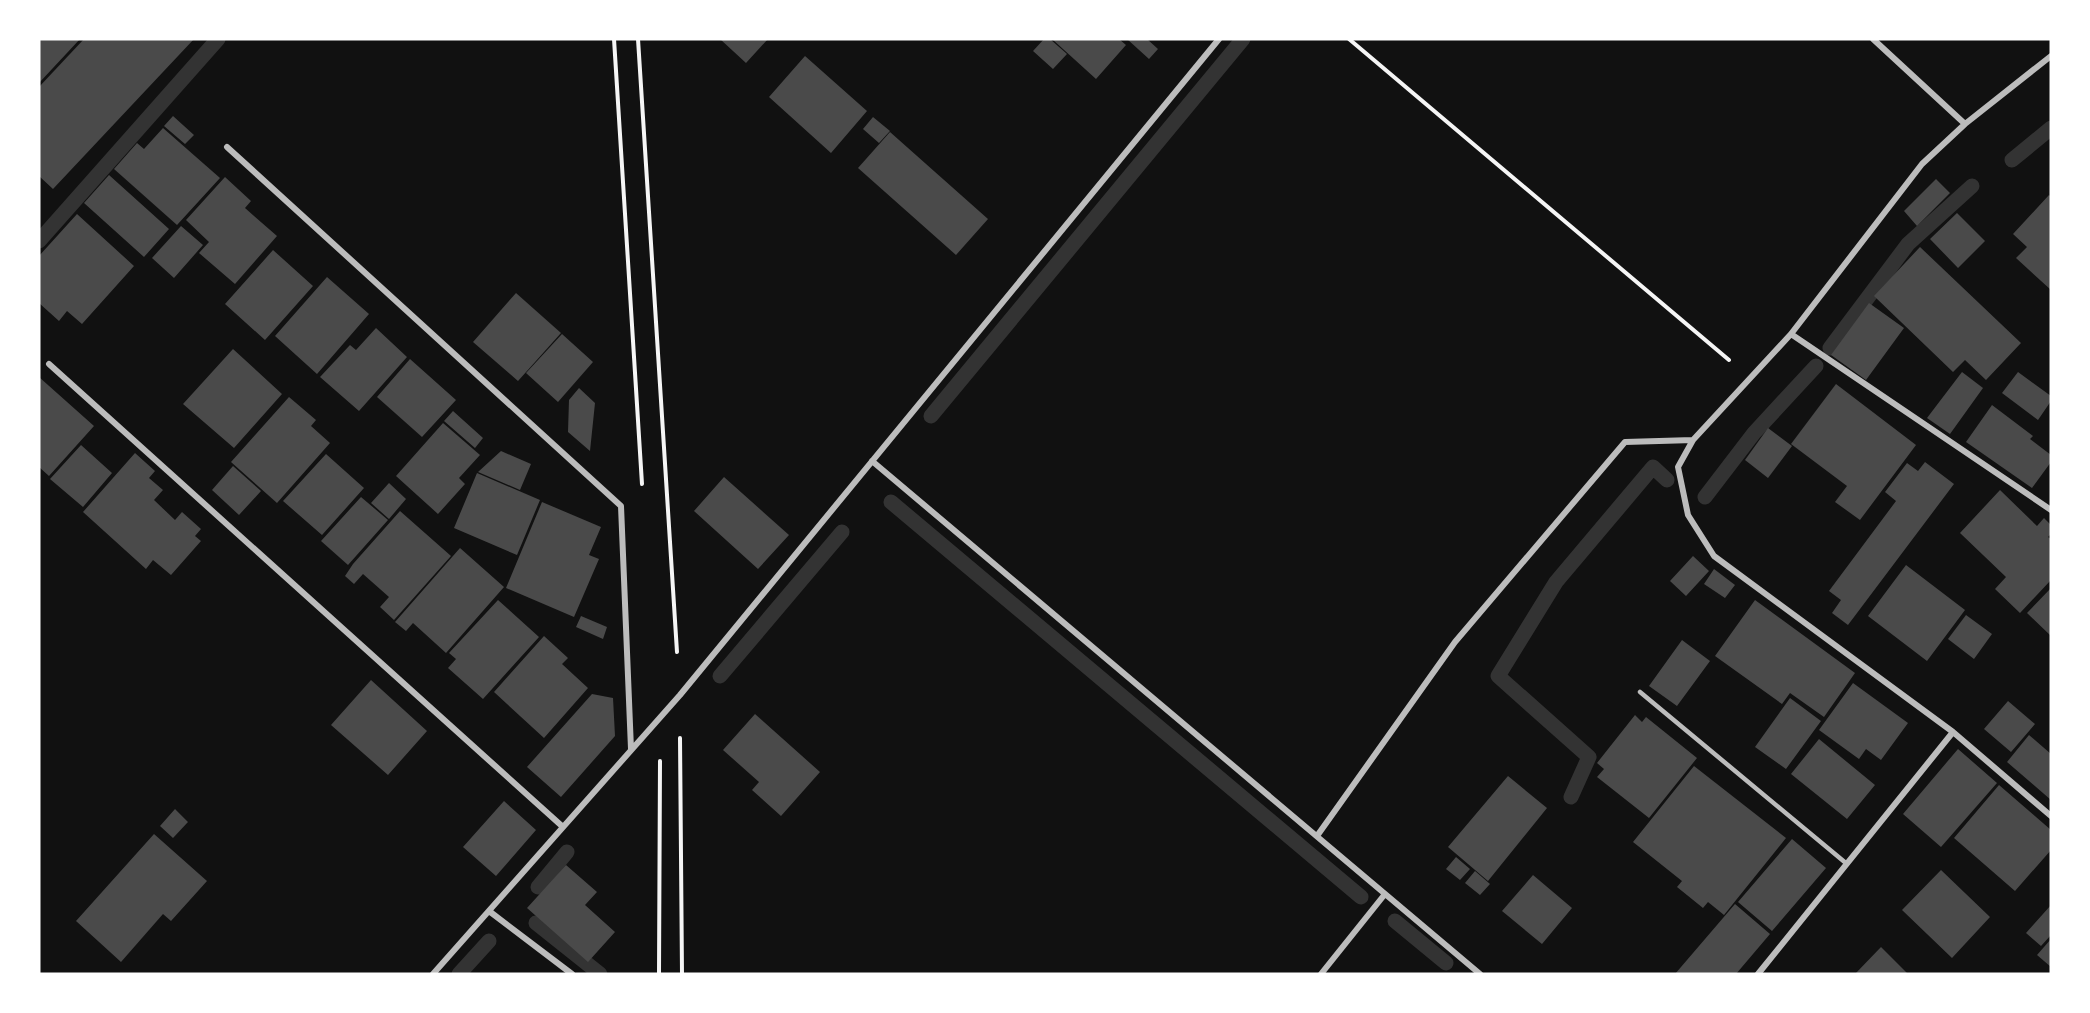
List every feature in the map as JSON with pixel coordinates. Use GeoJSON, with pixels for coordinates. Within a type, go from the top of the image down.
{"type":"FeatureCollection","features":[{"type":"Feature","properties":{"kind":"street"},"geometry":{"type":"LineString","coordinates":[[433,974],[680,695],[1219,39]]}},
{"type":"Feature","properties":{"kind":"street"},"geometry":{"type":"LineString","coordinates":[[1873,39],[1965,124]]}},
{"type":"Feature","properties":{"kind":"street"},"geometry":{"type":"LineString","coordinates":[[2051,56],[1965,124],[1922,164],[1791,334],[1693,440],[1678,467],[1688,515],[1714,556],[1953,732],[2051,816]]}},
{"type":"Feature","properties":{"kind":"street"},"geometry":{"type":"LineString","coordinates":[[227,147],[621,506],[631,750]]}},
{"type":"Feature","properties":{"kind":"street"},"geometry":{"type":"LineString","coordinates":[[1791,334],[2051,510]]}},
{"type":"Feature","properties":{"kind":"street"},"geometry":{"type":"LineString","coordinates":[[49,364],[563,827]]}},
{"type":"Feature","properties":{"kind":"street"},"geometry":{"type":"LineString","coordinates":[[1317,836],[1455,642],[1624,442],[1693,440]]}},
{"type":"Feature","properties":{"kind":"street"},"geometry":{"type":"LineString","coordinates":[[872,461],[1480,974]]}},
{"type":"Feature","properties":{"kind":"street"},"geometry":{"type":"LineString","coordinates":[[1758,974],[1953,732]]}},
{"type":"Feature","properties":{"kind":"street"},"geometry":{"type":"LineString","coordinates":[[1321,974],[1385,894]]}},
{"type":"Feature","properties":{"kind":"street"},"geometry":{"type":"LineString","coordinates":[[489,911],[572,974]]}},
{"type":"Feature","properties":{"kind":"lane"},"geometry":{"type":"LineString","coordinates":[[1640,692],[1846,864]]}},
{"type":"Feature","properties":{"kind":"path"},"geometry":{"type":"LineString","coordinates":[[638,39],[680,695],[682,974]]}},
{"type":"Feature","properties":{"kind":"path"},"geometry":{"type":"LineString","coordinates":[[1349,39],[1750,378]]}},
{"type":"Feature","properties":{"kind":"building"},"geometry":{"type":"Polygon","coordinates":[[[39,39],[80,39],[39,83],[39,39]]]}},
{"type":"Feature","properties":{"kind":"building"},"geometry":{"type":"Polygon","coordinates":[[[84,39],[194,39],[53,189],[39,176],[39,87],[84,39]]]}},
{"type":"Feature","properties":{"kind":"building"},"geometry":{"type":"Polygon","coordinates":[[[720,39],[768,39],[746,63],[720,39]]]}},
{"type":"Feature","properties":{"kind":"building"},"geometry":{"type":"Polygon","coordinates":[[[1044,39],[1050,39],[1067,54],[1053,69],[1033,51],[1044,39]]]}},
{"type":"Feature","properties":{"kind":"building"},"geometry":{"type":"Polygon","coordinates":[[[1052,39],[1119,39],[1126,45],[1096,79],[1052,39]]]}},
{"type":"Feature","properties":{"kind":"building"},"geometry":{"type":"Polygon","coordinates":[[[1127,39],[1147,39],[1158,49],[1149,59],[1127,39]]]}},
{"type":"Feature","properties":{"kind":"building"},"geometry":{"type":"Polygon","coordinates":[[[805,56],[867,111],[831,153],[769,97],[805,56]]]}},
{"type":"Feature","properties":{"kind":"building"},"geometry":{"type":"Polygon","coordinates":[[[173,116],[194,135],[185,144],[164,126],[173,116]]]}},
{"type":"Feature","properties":{"kind":"building"},"geometry":{"type":"Polygon","coordinates":[[[873,117],[890,131],[879,143],[863,129],[873,117]]]}},
{"type":"Feature","properties":{"kind":"building"},"geometry":{"type":"Polygon","coordinates":[[[163,128],[220,178],[177,225],[114,169],[137,143],[144,149],[163,128]]]}},
{"type":"Feature","properties":{"kind":"building"},"geometry":{"type":"Polygon","coordinates":[[[890,132],[988,219],[956,255],[858,168],[890,132]]]}},
{"type":"Feature","properties":{"kind":"building"},"geometry":{"type":"Polygon","coordinates":[[[109,175],[169,229],[144,257],[84,203],[109,175]]]}},
{"type":"Feature","properties":{"kind":"building"},"geometry":{"type":"Polygon","coordinates":[[[225,177],[251,201],[245,208],[277,236],[235,284],[199,253],[209,242],[186,220],[225,177]]]}},
{"type":"Feature","properties":{"kind":"building"},"geometry":{"type":"Polygon","coordinates":[[[1936,179],[1950,193],[1917,226],[1904,211],[1936,179]]]}},
{"type":"Feature","properties":{"kind":"building"},"geometry":{"type":"Polygon","coordinates":[[[2049,195],[2051,197],[2051,290],[2016,258],[2027,247],[2013,234],[2049,195]]]}},
{"type":"Feature","properties":{"kind":"building"},"geometry":{"type":"Polygon","coordinates":[[[1957,213],[1985,241],[1958,268],[1930,239],[1957,213]]]}},
{"type":"Feature","properties":{"kind":"building"},"geometry":{"type":"Polygon","coordinates":[[[77,214],[134,266],[82,324],[67,311],[59,321],[39,303],[39,256],[77,214]]]}},
{"type":"Feature","properties":{"kind":"building"},"geometry":{"type":"Polygon","coordinates":[[[181,226],[203,245],[174,278],[152,258],[181,226]]]}},
{"type":"Feature","properties":{"kind":"building"},"geometry":{"type":"Polygon","coordinates":[[[1920,247],[2021,343],[1986,380],[1965,360],[1953,372],[1874,296],[1920,247]]]}},
{"type":"Feature","properties":{"kind":"building"},"geometry":{"type":"Polygon","coordinates":[[[273,250],[313,286],[265,340],[225,304],[273,250]]]}},
{"type":"Feature","properties":{"kind":"building"},"geometry":{"type":"Polygon","coordinates":[[[327,277],[369,314],[317,374],[275,336],[327,277]]]}},
{"type":"Feature","properties":{"kind":"building"},"geometry":{"type":"Polygon","coordinates":[[[516,293],[561,333],[518,381],[473,342],[516,293]]]}},
{"type":"Feature","properties":{"kind":"building"},"geometry":{"type":"Polygon","coordinates":[[[1869,303],[1904,328],[1866,380],[1831,355],[1869,303]]]}},
{"type":"Feature","properties":{"kind":"building"},"geometry":{"type":"Polygon","coordinates":[[[376,328],[407,357],[359,411],[320,377],[350,345],[356,350],[376,328]]]}},
{"type":"Feature","properties":{"kind":"building"},"geometry":{"type":"Polygon","coordinates":[[[562,334],[593,362],[558,402],[526,373],[562,334]]]}},
{"type":"Feature","properties":{"kind":"building"},"geometry":{"type":"Polygon","coordinates":[[[233,349],[282,394],[234,448],[183,404],[233,349]]]}},
{"type":"Feature","properties":{"kind":"building"},"geometry":{"type":"Polygon","coordinates":[[[410,359],[456,400],[422,437],[377,397],[410,359]]]}},
{"type":"Feature","properties":{"kind":"building"},"geometry":{"type":"Polygon","coordinates":[[[1962,372],[1983,388],[1950,434],[1927,418],[1962,372]]]}},
{"type":"Feature","properties":{"kind":"building"},"geometry":{"type":"Polygon","coordinates":[[[2018,372],[2051,396],[2051,401],[2038,420],[2002,393],[2018,372]]]}},
{"type":"Feature","properties":{"kind":"building"},"geometry":{"type":"Polygon","coordinates":[[[39,377],[94,426],[49,476],[39,467],[39,377]]]}},
{"type":"Feature","properties":{"kind":"building"},"geometry":{"type":"Polygon","coordinates":[[[1836,384],[1916,445],[1860,520],[1835,502],[1847,486],[1791,444],[1836,384]]]}},
{"type":"Feature","properties":{"kind":"building"},"geometry":{"type":"Polygon","coordinates":[[[579,388],[595,403],[590,451],[568,432],[569,400],[579,388]]]}},
{"type":"Feature","properties":{"kind":"building"},"geometry":{"type":"Polygon","coordinates":[[[289,397],[316,420],[311,426],[330,443],[277,503],[231,462],[289,397]]]}},
{"type":"Feature","properties":{"kind":"building"},"geometry":{"type":"Polygon","coordinates":[[[1992,405],[2033,436],[2030,439],[2051,455],[2051,462],[2032,488],[1966,442],[1992,405]]]}},
{"type":"Feature","properties":{"kind":"building"},"geometry":{"type":"Polygon","coordinates":[[[453,411],[483,438],[475,448],[444,421],[453,411]]]}},
{"type":"Feature","properties":{"kind":"building"},"geometry":{"type":"Polygon","coordinates":[[[443,423],[480,455],[459,478],[465,484],[438,514],[396,476],[443,423]]]}},
{"type":"Feature","properties":{"kind":"building"},"geometry":{"type":"Polygon","coordinates":[[[1768,428],[1792,446],[1768,478],[1745,460],[1768,428]]]}},
{"type":"Feature","properties":{"kind":"building"},"geometry":{"type":"Polygon","coordinates":[[[81,445],[112,473],[83,507],[50,479],[81,445]]]}},
{"type":"Feature","properties":{"kind":"building"},"geometry":{"type":"Polygon","coordinates":[[[501,451],[531,464],[520,490],[478,472],[501,451]]]}},
{"type":"Feature","properties":{"kind":"building"},"geometry":{"type":"Polygon","coordinates":[[[135,453],[155,471],[149,478],[163,490],[154,500],[175,520],[182,512],[201,529],[195,536],[201,541],[171,575],[153,560],[146,569],[83,512],[135,453]]]}},
{"type":"Feature","properties":{"kind":"building"},"geometry":{"type":"Polygon","coordinates":[[[326,454],[364,488],[322,535],[283,501],[326,454]]]}},
{"type":"Feature","properties":{"kind":"building"},"geometry":{"type":"Polygon","coordinates":[[[1925,462],[1954,484],[1848,625],[1832,613],[1841,600],[1829,591],[1896,501],[1885,492],[1907,463],[1918,471],[1925,462]]]}},
{"type":"Feature","properties":{"kind":"building"},"geometry":{"type":"Polygon","coordinates":[[[233,466],[261,491],[239,515],[212,490],[233,466]]]}},
{"type":"Feature","properties":{"kind":"building"},"geometry":{"type":"Polygon","coordinates":[[[477,473],[540,500],[517,555],[454,528],[477,473]]]}},
{"type":"Feature","properties":{"kind":"building"},"geometry":{"type":"Polygon","coordinates":[[[724,477],[789,535],[758,569],[694,511],[724,477]]]}},
{"type":"Feature","properties":{"kind":"building"},"geometry":{"type":"Polygon","coordinates":[[[389,483],[406,499],[389,519],[371,503],[389,483]]]}},
{"type":"Feature","properties":{"kind":"building"},"geometry":{"type":"Polygon","coordinates":[[[2000,490],[2037,526],[2044,518],[2051,525],[2051,534],[2048,537],[2051,539],[2051,580],[2020,613],[1995,589],[2006,577],[1960,533],[2000,490]]]}},
{"type":"Feature","properties":{"kind":"building"},"geometry":{"type":"Polygon","coordinates":[[[361,497],[388,520],[348,565],[321,541],[361,497]]]}},
{"type":"Feature","properties":{"kind":"building"},"geometry":{"type":"Polygon","coordinates":[[[542,502],[601,527],[589,555],[599,559],[574,617],[506,588],[542,502]]]}},
{"type":"Feature","properties":{"kind":"building"},"geometry":{"type":"Polygon","coordinates":[[[400,511],[451,556],[394,620],[380,607],[389,597],[363,574],[354,584],[345,576],[400,511]]]}},
{"type":"Feature","properties":{"kind":"building"},"geometry":{"type":"Polygon","coordinates":[[[460,548],[504,587],[446,653],[413,623],[406,631],[395,622],[460,548]]]}},
{"type":"Feature","properties":{"kind":"building"},"geometry":{"type":"Polygon","coordinates":[[[1693,556],[1709,571],[1686,596],[1670,581],[1693,556]]]}},
{"type":"Feature","properties":{"kind":"building"},"geometry":{"type":"Polygon","coordinates":[[[1906,565],[1965,610],[1927,661],[1868,616],[1906,565]]]}},
{"type":"Feature","properties":{"kind":"building"},"geometry":{"type":"Polygon","coordinates":[[[1714,569],[1735,585],[1725,598],[1704,584],[1714,569]]]}},
{"type":"Feature","properties":{"kind":"building"},"geometry":{"type":"Polygon","coordinates":[[[2051,588],[2051,636],[2027,613],[2051,588]]]}},
{"type":"Feature","properties":{"kind":"building"},"geometry":{"type":"Polygon","coordinates":[[[498,600],[539,637],[483,699],[448,668],[456,659],[449,653],[498,600]]]}},
{"type":"Feature","properties":{"kind":"building"},"geometry":{"type":"Polygon","coordinates":[[[1755,600],[1855,673],[1824,717],[1790,693],[1782,704],[1715,656],[1755,600]]]}},
{"type":"Feature","properties":{"kind":"building"},"geometry":{"type":"Polygon","coordinates":[[[1966,615],[1992,634],[1974,659],[1948,639],[1966,615]]]}},
{"type":"Feature","properties":{"kind":"building"},"geometry":{"type":"Polygon","coordinates":[[[581,616],[607,627],[603,639],[576,627],[581,616]]]}},
{"type":"Feature","properties":{"kind":"building"},"geometry":{"type":"Polygon","coordinates":[[[544,636],[568,658],[562,664],[588,688],[544,738],[494,692],[544,636]]]}},
{"type":"Feature","properties":{"kind":"building"},"geometry":{"type":"Polygon","coordinates":[[[1682,640],[1710,661],[1677,706],[1649,686],[1682,640]]]}},
{"type":"Feature","properties":{"kind":"building"},"geometry":{"type":"Polygon","coordinates":[[[371,680],[427,731],[388,775],[331,725],[371,680]]]}},
{"type":"Feature","properties":{"kind":"building"},"geometry":{"type":"Polygon","coordinates":[[[1853,683],[1908,723],[1881,760],[1866,749],[1859,759],[1819,730],[1853,683]]]}},
{"type":"Feature","properties":{"kind":"building"},"geometry":{"type":"Polygon","coordinates":[[[592,694],[613,698],[615,736],[561,797],[527,767],[592,694]]]}},
{"type":"Feature","properties":{"kind":"building"},"geometry":{"type":"Polygon","coordinates":[[[1790,698],[1821,721],[1786,769],[1755,747],[1790,698]]]}},
{"type":"Feature","properties":{"kind":"building"},"geometry":{"type":"Polygon","coordinates":[[[2008,701],[2035,724],[2011,752],[1984,729],[2008,701]]]}},
{"type":"Feature","properties":{"kind":"building"},"geometry":{"type":"Polygon","coordinates":[[[755,714],[820,772],[781,816],[752,790],[759,782],[723,750],[755,714]]]}},
{"type":"Feature","properties":{"kind":"building"},"geometry":{"type":"Polygon","coordinates":[[[1635,715],[1642,722],[1646,717],[1697,758],[1649,818],[1597,777],[1604,769],[1597,763],[1635,715]]]}},
{"type":"Feature","properties":{"kind":"building"},"geometry":{"type":"Polygon","coordinates":[[[2029,735],[2051,754],[2051,800],[2007,762],[2029,735]]]}},
{"type":"Feature","properties":{"kind":"building"},"geometry":{"type":"Polygon","coordinates":[[[1819,739],[1875,785],[1847,819],[1791,774],[1819,739]]]}},
{"type":"Feature","properties":{"kind":"building"},"geometry":{"type":"Polygon","coordinates":[[[1958,749],[1997,783],[1941,847],[1903,814],[1958,749]]]}},
{"type":"Feature","properties":{"kind":"building"},"geometry":{"type":"Polygon","coordinates":[[[1694,766],[1786,838],[1724,915],[1708,902],[1703,908],[1677,887],[1682,881],[1633,842],[1694,766]]]}},
{"type":"Feature","properties":{"kind":"building"},"geometry":{"type":"Polygon","coordinates":[[[1508,776],[1547,808],[1488,881],[1448,847],[1508,776]]]}},
{"type":"Feature","properties":{"kind":"building"},"geometry":{"type":"Polygon","coordinates":[[[1999,785],[2051,830],[2051,850],[2015,891],[1954,838],[1999,785]]]}},
{"type":"Feature","properties":{"kind":"building"},"geometry":{"type":"Polygon","coordinates":[[[504,801],[536,830],[496,876],[463,847],[504,801]]]}},
{"type":"Feature","properties":{"kind":"building"},"geometry":{"type":"Polygon","coordinates":[[[175,809],[188,822],[173,838],[160,826],[175,809]]]}},
{"type":"Feature","properties":{"kind":"building"},"geometry":{"type":"Polygon","coordinates":[[[154,834],[207,881],[171,921],[163,914],[121,962],[76,921],[154,834]]]}},
{"type":"Feature","properties":{"kind":"building"},"geometry":{"type":"Polygon","coordinates":[[[1792,839],[1826,868],[1772,931],[1738,902],[1792,839]]]}},
{"type":"Feature","properties":{"kind":"building"},"geometry":{"type":"Polygon","coordinates":[[[1456,857],[1470,869],[1460,880],[1446,869],[1456,857]]]}},
{"type":"Feature","properties":{"kind":"building"},"geometry":{"type":"Polygon","coordinates":[[[566,865],[597,892],[585,905],[615,932],[588,962],[527,908],[566,865]]]}},
{"type":"Feature","properties":{"kind":"building"},"geometry":{"type":"Polygon","coordinates":[[[1941,870],[1990,917],[1952,958],[1902,910],[1941,870]]]}},
{"type":"Feature","properties":{"kind":"building"},"geometry":{"type":"Polygon","coordinates":[[[1475,871],[1490,884],[1480,895],[1465,883],[1475,871]]]}},
{"type":"Feature","properties":{"kind":"building"},"geometry":{"type":"Polygon","coordinates":[[[1533,875],[1572,908],[1542,944],[1502,911],[1533,875]]]}},
{"type":"Feature","properties":{"kind":"building"},"geometry":{"type":"Polygon","coordinates":[[[1735,904],[1770,934],[1736,974],[1675,974],[1735,904]]]}},
{"type":"Feature","properties":{"kind":"building"},"geometry":{"type":"Polygon","coordinates":[[[2051,905],[2051,935],[2041,946],[2026,933],[2051,905]]]}},
{"type":"Feature","properties":{"kind":"building"},"geometry":{"type":"Polygon","coordinates":[[[2051,939],[2051,967],[2037,955],[2051,939]]]}},
{"type":"Feature","properties":{"kind":"building"},"geometry":{"type":"Polygon","coordinates":[[[1881,947],[1908,974],[1855,974],[1881,947]]]}},
{"type":"Feature","properties":{"kind":"waterway"},"geometry":{"type":"LineString","coordinates":[[39,241],[218,39]]}},
{"type":"Feature","properties":{"kind":"waterway"},"geometry":{"type":"LineString","coordinates":[[931,416],[1243,39]]}},
{"type":"Feature","properties":{"kind":"waterway"},"geometry":{"type":"LineString","coordinates":[[2012,160],[2051,128]]}},
{"type":"Feature","properties":{"kind":"waterway"},"geometry":{"type":"LineString","coordinates":[[1830,348],[1908,244],[1972,186]]}},
{"type":"Feature","properties":{"kind":"waterway"},"geometry":{"type":"LineString","coordinates":[[1705,497],[1754,433],[1816,366]]}},
{"type":"Feature","properties":{"kind":"waterway"},"geometry":{"type":"LineString","coordinates":[[1571,797],[1589,757],[1498,676],[1556,582],[1653,467],[1667,480]]}},
{"type":"Feature","properties":{"kind":"waterway"},"geometry":{"type":"LineString","coordinates":[[891,502],[1361,897]]}},
{"type":"Feature","properties":{"kind":"waterway"},"geometry":{"type":"LineString","coordinates":[[720,676],[842,532]]}},
{"type":"Feature","properties":{"kind":"waterway"},"geometry":{"type":"LineString","coordinates":[[538,887],[567,852]]}},
{"type":"Feature","properties":{"kind":"waterway"},"geometry":{"type":"LineString","coordinates":[[1395,921],[1446,963]]}},
{"type":"Feature","properties":{"kind":"waterway"},"geometry":{"type":"LineString","coordinates":[[536,923],[600,974]]}},
{"type":"Feature","properties":{"kind":"waterway"},"geometry":{"type":"LineString","coordinates":[[459,974],[489,941]]}}]}
